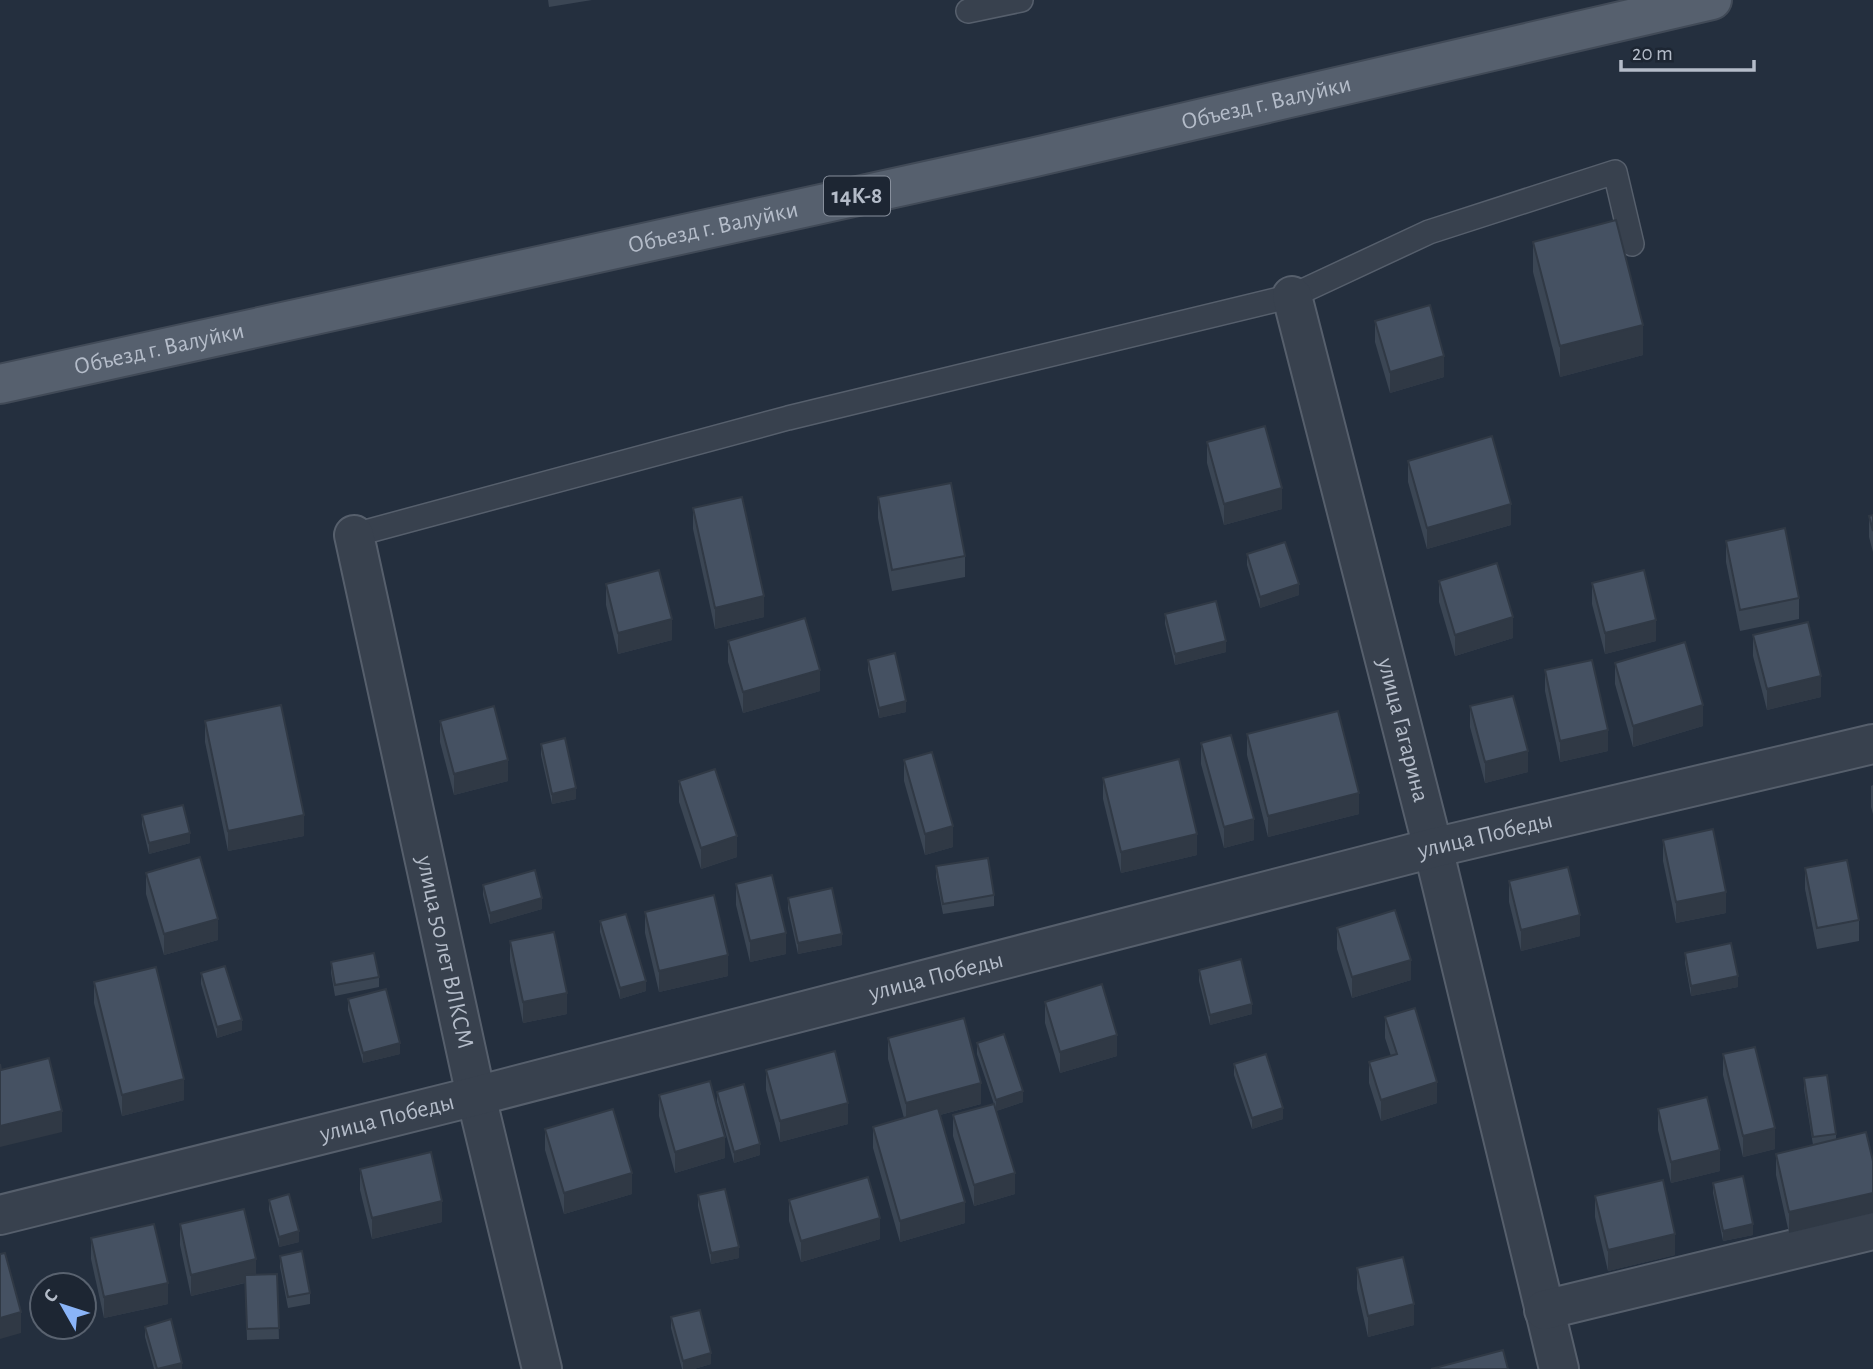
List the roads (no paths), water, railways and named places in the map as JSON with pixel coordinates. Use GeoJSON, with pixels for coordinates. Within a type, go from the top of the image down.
{"type":"FeatureCollection","features":[{"type":"Feature","properties":{"kind":"main road","name":"Объезд г. Валуйки"},"geometry":{"type":"LineString","coordinates":[[0,384],[1031,158],[1712,0]]}},
{"type":"Feature","properties":{"kind":"street","name":"улица Гагарина"},"geometry":{"type":"LineString","coordinates":[[1293,296],[1433,848],[1559,1369]]}},
{"type":"Feature","properties":{"kind":"street","name":"улица 50 лет ВЛКСМ"},"geometry":{"type":"LineString","coordinates":[[354,535],[476,1096],[542,1369]]}},
{"type":"Feature","properties":{"kind":"street","name":"улица Победы"},"geometry":{"type":"LineString","coordinates":[[0,1215],[476,1096],[1433,848],[1873,744]]}},
{"type":"Feature","properties":{"kind":"street"},"geometry":{"type":"LineString","coordinates":[[1545,1310],[1873,1230]]}},
{"type":"Feature","properties":{"kind":"lane"},"geometry":{"type":"LineString","coordinates":[[968,11],[1021,0]]}},
{"type":"Feature","properties":{"kind":"lane"},"geometry":{"type":"LineString","coordinates":[[354,535],[788,418],[1293,296],[1429,232],[1615,172],[1632,244]]}}]}
